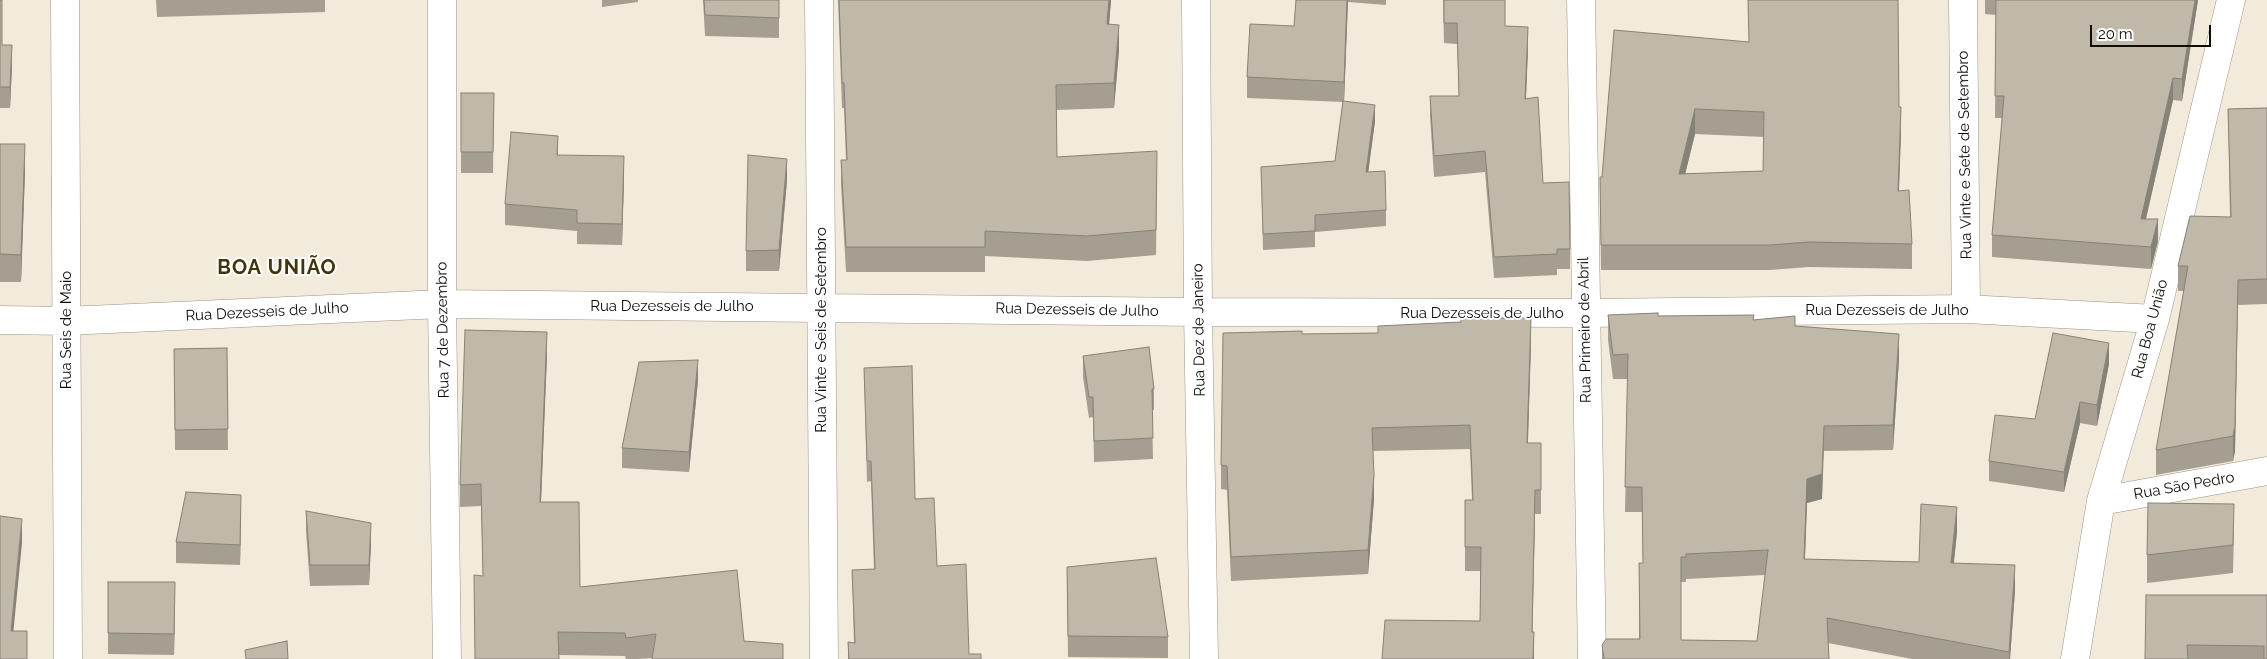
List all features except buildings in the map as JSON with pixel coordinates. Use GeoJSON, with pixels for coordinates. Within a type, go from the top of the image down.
{"type":"FeatureCollection","features":[{"type":"Feature","properties":{"kind":"street","name":"Rua Seis de Maio"},"geometry":{"type":"LineString","coordinates":[[66,0],[68,659]]}},
{"type":"Feature","properties":{"kind":"street","name":"Rua 7 de Dezembro"},"geometry":{"type":"LineString","coordinates":[[442,0],[442,304],[447,659]]}},
{"type":"Feature","properties":{"kind":"street","name":"Rua Vinte e Seis de Setembro"},"geometry":{"type":"LineString","coordinates":[[819,0],[824,659]]}},
{"type":"Feature","properties":{"kind":"street","name":"Rua Dez de Janeiro"},"geometry":{"type":"LineString","coordinates":[[1196,0],[1198,312],[1204,659]]}},
{"type":"Feature","properties":{"kind":"street","name":"Rua Primeiro de Abril"},"geometry":{"type":"LineString","coordinates":[[1581,0],[1592,659]]}},
{"type":"Feature","properties":{"kind":"street","name":"Rua Vinte e Sete de Setembro"},"geometry":{"type":"LineString","coordinates":[[1963,0],[1966,309]]}},
{"type":"Feature","properties":{"kind":"street","name":"Rua Boa União"},"geometry":{"type":"LineString","coordinates":[[2076,659],[2101,500],[2154,319],[2231,0]]}},
{"type":"Feature","properties":{"kind":"street","name":"Rua Dezesseis de Julho"},"geometry":{"type":"LineString","coordinates":[[0,320],[66,321],[442,304],[1198,312],[1585,313],[1966,309],[2154,319]]}},
{"type":"Feature","properties":{"kind":"street","name":"Rua São Pedro"},"geometry":{"type":"LineString","coordinates":[[2101,500],[2267,471]]}},
{"type":"Feature","properties":{"kind":"district","name":"BOA UNIÃO"},"geometry":{"type":"Point","coordinates":[277,268]}}]}
